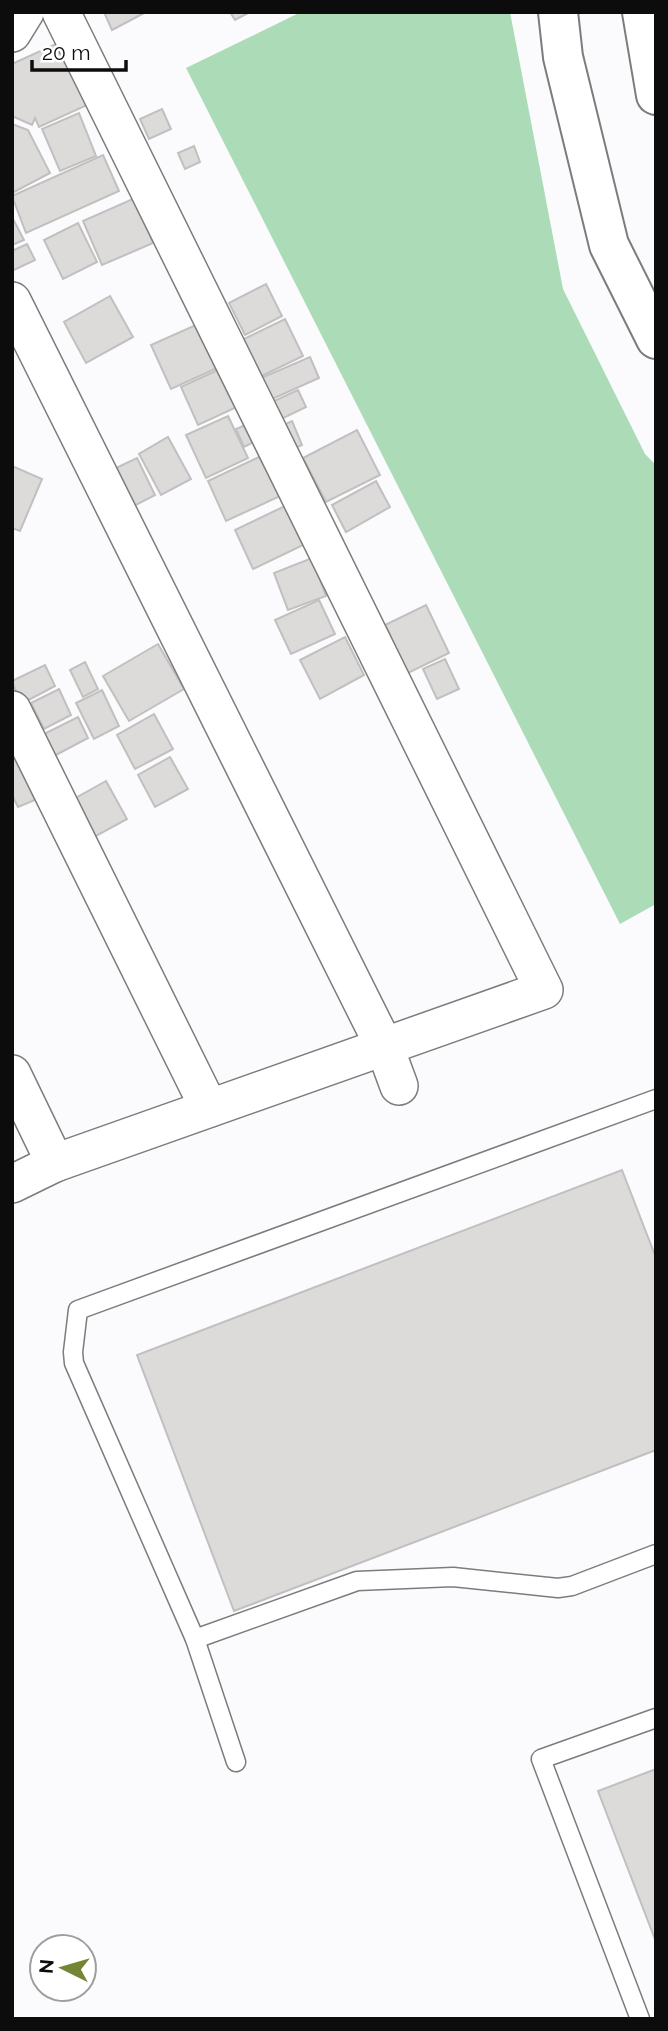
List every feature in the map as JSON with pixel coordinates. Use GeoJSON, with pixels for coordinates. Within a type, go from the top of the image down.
{"type":"FeatureCollection","features":[{"type":"Feature","properties":{"kind":"highway"},"geometry":{"type":"LineString","coordinates":[[558,12],[563,57],[609,245],[656,339]]}},
{"type":"Feature","properties":{"kind":"highway"},"geometry":{"type":"LineString","coordinates":[[642,12],[656,95]]}},
{"type":"Feature","properties":{"kind":"street"},"geometry":{"type":"LineString","coordinates":[[12,33],[25,12]]}},
{"type":"Feature","properties":{"kind":"street"},"geometry":{"type":"LineString","coordinates":[[12,1184],[55,1163],[544,990],[61,12]]}},
{"type":"Feature","properties":{"kind":"street"},"geometry":{"type":"LineString","coordinates":[[12,301],[385,1048],[399,1086]]}},
{"type":"Feature","properties":{"kind":"street"},"geometry":{"type":"LineString","coordinates":[[12,710],[209,1108]]}},
{"type":"Feature","properties":{"kind":"street"},"geometry":{"type":"LineString","coordinates":[[12,1074],[55,1163]]}},
{"type":"Feature","properties":{"kind":"lane"},"geometry":{"type":"LineString","coordinates":[[236,1762],[194,1639],[74,1363],[73,1352],[81,1307],[656,1099]]}},
{"type":"Feature","properties":{"kind":"lane"},"geometry":{"type":"LineString","coordinates":[[194,1639],[357,1581],[453,1577],[572,1586],[656,1554]]}},
{"type":"Feature","properties":{"kind":"lane"},"geometry":{"type":"LineString","coordinates":[[640,2019],[541,1759],[656,1718]]}},
{"type":"Feature","properties":{"kind":"green space"},"geometry":{"type":"Polygon","coordinates":[[[301,12],[510,12],[563,289],[645,454],[656,465],[656,904],[620,924],[186,68],[301,12]]]}},
{"type":"Feature","properties":{"kind":"building"},"geometry":{"type":"Polygon","coordinates":[[[104,12],[146,12],[112,30],[104,12]]]}},
{"type":"Feature","properties":{"kind":"building"},"geometry":{"type":"Polygon","coordinates":[[[230,12],[250,12],[235,20],[230,12]]]}},
{"type":"Feature","properties":{"kind":"building"},"geometry":{"type":"Polygon","coordinates":[[[58,43],[87,105],[39,127],[35,118],[32,125],[12,116],[12,64],[58,43]]]}},
{"type":"Feature","properties":{"kind":"building"},"geometry":{"type":"Polygon","coordinates":[[[162,109],[171,129],[149,139],[140,119],[162,109]]]}},
{"type":"Feature","properties":{"kind":"building"},"geometry":{"type":"Polygon","coordinates":[[[79,113],[96,156],[60,171],[42,129],[79,113]]]}},
{"type":"Feature","properties":{"kind":"building"},"geometry":{"type":"Polygon","coordinates":[[[12,124],[28,130],[50,173],[12,193],[12,124]]]}},
{"type":"Feature","properties":{"kind":"building"},"geometry":{"type":"Polygon","coordinates":[[[194,146],[200,162],[185,169],[178,153],[194,146]]]}},
{"type":"Feature","properties":{"kind":"building"},"geometry":{"type":"Polygon","coordinates":[[[103,155],[119,191],[26,233],[12,196],[103,155]]]}},
{"type":"Feature","properties":{"kind":"building"},"geometry":{"type":"Polygon","coordinates":[[[135,198],[153,243],[102,265],[83,221],[135,198]]]}},
{"type":"Feature","properties":{"kind":"building"},"geometry":{"type":"Polygon","coordinates":[[[12,217],[24,240],[12,245],[12,217]]]}},
{"type":"Feature","properties":{"kind":"building"},"geometry":{"type":"Polygon","coordinates":[[[78,223],[97,262],[63,279],[44,240],[78,223]]]}},
{"type":"Feature","properties":{"kind":"building"},"geometry":{"type":"Polygon","coordinates":[[[27,244],[35,260],[12,271],[12,251],[27,244]]]}},
{"type":"Feature","properties":{"kind":"building"},"geometry":{"type":"Polygon","coordinates":[[[266,284],[282,316],[245,335],[229,303],[266,284]]]}},
{"type":"Feature","properties":{"kind":"building"},"geometry":{"type":"Polygon","coordinates":[[[110,296],[133,337],[86,363],[64,322],[110,296]]]}},
{"type":"Feature","properties":{"kind":"building"},"geometry":{"type":"Polygon","coordinates":[[[285,319],[303,356],[253,380],[236,343],[285,319]]]}},
{"type":"Feature","properties":{"kind":"building"},"geometry":{"type":"Polygon","coordinates":[[[207,320],[226,364],[171,389],[151,345],[207,320]]]}},
{"type":"Feature","properties":{"kind":"building"},"geometry":{"type":"Polygon","coordinates":[[[310,357],[319,378],[261,404],[252,382],[310,357]]]}},
{"type":"Feature","properties":{"kind":"building"},"geometry":{"type":"Polygon","coordinates":[[[222,368],[239,406],[198,425],[181,387],[222,368]]]}},
{"type":"Feature","properties":{"kind":"building"},"geometry":{"type":"Polygon","coordinates":[[[298,390],[306,407],[271,424],[263,406],[298,390]]]}},
{"type":"Feature","properties":{"kind":"building"},"geometry":{"type":"Polygon","coordinates":[[[228,416],[248,458],[206,478],[186,435],[228,416]]]}},
{"type":"Feature","properties":{"kind":"building"},"geometry":{"type":"Polygon","coordinates":[[[292,421],[302,445],[280,455],[269,432],[292,421]]]}},
{"type":"Feature","properties":{"kind":"building"},"geometry":{"type":"Polygon","coordinates":[[[250,423],[258,440],[244,447],[236,429],[250,423]]]}},
{"type":"Feature","properties":{"kind":"building"},"geometry":{"type":"Polygon","coordinates":[[[357,430],[380,475],[326,502],[303,458],[357,430]]]}},
{"type":"Feature","properties":{"kind":"building"},"geometry":{"type":"Polygon","coordinates":[[[168,437],[191,479],[161,495],[139,454],[168,437]]]}},
{"type":"Feature","properties":{"kind":"building"},"geometry":{"type":"Polygon","coordinates":[[[261,456],[280,496],[226,521],[208,481],[261,456]]]}},
{"type":"Feature","properties":{"kind":"building"},"geometry":{"type":"Polygon","coordinates":[[[137,458],[155,495],[134,506],[116,468],[137,458]]]}},
{"type":"Feature","properties":{"kind":"building"},"geometry":{"type":"Polygon","coordinates":[[[12,466],[42,479],[20,531],[12,528],[12,466]]]}},
{"type":"Feature","properties":{"kind":"building"},"geometry":{"type":"Polygon","coordinates":[[[376,481],[390,507],[346,532],[332,505],[376,481]]]}},
{"type":"Feature","properties":{"kind":"building"},"geometry":{"type":"Polygon","coordinates":[[[285,506],[303,545],[253,569],[235,530],[285,506]]]}},
{"type":"Feature","properties":{"kind":"building"},"geometry":{"type":"Polygon","coordinates":[[[312,558],[326,596],[288,610],[274,573],[312,558]]]}},
{"type":"Feature","properties":{"kind":"building"},"geometry":{"type":"Polygon","coordinates":[[[319,600],[335,634],[291,654],[275,620],[319,600]]]}},
{"type":"Feature","properties":{"kind":"building"},"geometry":{"type":"Polygon","coordinates":[[[426,605],[449,653],[408,673],[385,625],[426,605]]]}},
{"type":"Feature","properties":{"kind":"building"},"geometry":{"type":"Polygon","coordinates":[[[345,637],[364,675],[320,699],[300,660],[345,637]]]}},
{"type":"Feature","properties":{"kind":"building"},"geometry":{"type":"Polygon","coordinates":[[[158,644],[184,689],[129,721],[103,676],[158,644]]]}},
{"type":"Feature","properties":{"kind":"building"},"geometry":{"type":"Polygon","coordinates":[[[445,659],[459,689],[437,699],[423,669],[445,659]]]}},
{"type":"Feature","properties":{"kind":"building"},"geometry":{"type":"Polygon","coordinates":[[[85,662],[98,689],[83,697],[70,670],[85,662]]]}},
{"type":"Feature","properties":{"kind":"building"},"geometry":{"type":"Polygon","coordinates":[[[45,665],[55,686],[21,704],[12,681],[45,665]]]}},
{"type":"Feature","properties":{"kind":"building"},"geometry":{"type":"Polygon","coordinates":[[[59,689],[71,715],[44,729],[31,703],[59,689]]]}},
{"type":"Feature","properties":{"kind":"building"},"geometry":{"type":"Polygon","coordinates":[[[102,690],[119,726],[94,739],[76,703],[102,690]]]}},
{"type":"Feature","properties":{"kind":"building"},"geometry":{"type":"Polygon","coordinates":[[[154,714],[173,749],[135,769],[117,735],[154,714]]]}},
{"type":"Feature","properties":{"kind":"building"},"geometry":{"type":"Polygon","coordinates":[[[78,717],[88,738],[52,757],[42,735],[78,717]]]}},
{"type":"Feature","properties":{"kind":"building"},"geometry":{"type":"Polygon","coordinates":[[[17,757],[35,800],[18,807],[12,795],[12,759],[17,757]]]}},
{"type":"Feature","properties":{"kind":"building"},"geometry":{"type":"Polygon","coordinates":[[[170,757],[188,789],[155,807],[138,775],[170,757]]]}},
{"type":"Feature","properties":{"kind":"building"},"geometry":{"type":"Polygon","coordinates":[[[106,781],[127,819],[85,842],[65,804],[106,781]]]}},
{"type":"Feature","properties":{"kind":"building"},"geometry":{"type":"Polygon","coordinates":[[[622,1170],[656,1258],[656,1450],[234,1611],[137,1355],[622,1170]]]}},
{"type":"Feature","properties":{"kind":"building"},"geometry":{"type":"Polygon","coordinates":[[[656,1769],[656,1942],[598,1791],[656,1769]]]}}]}
